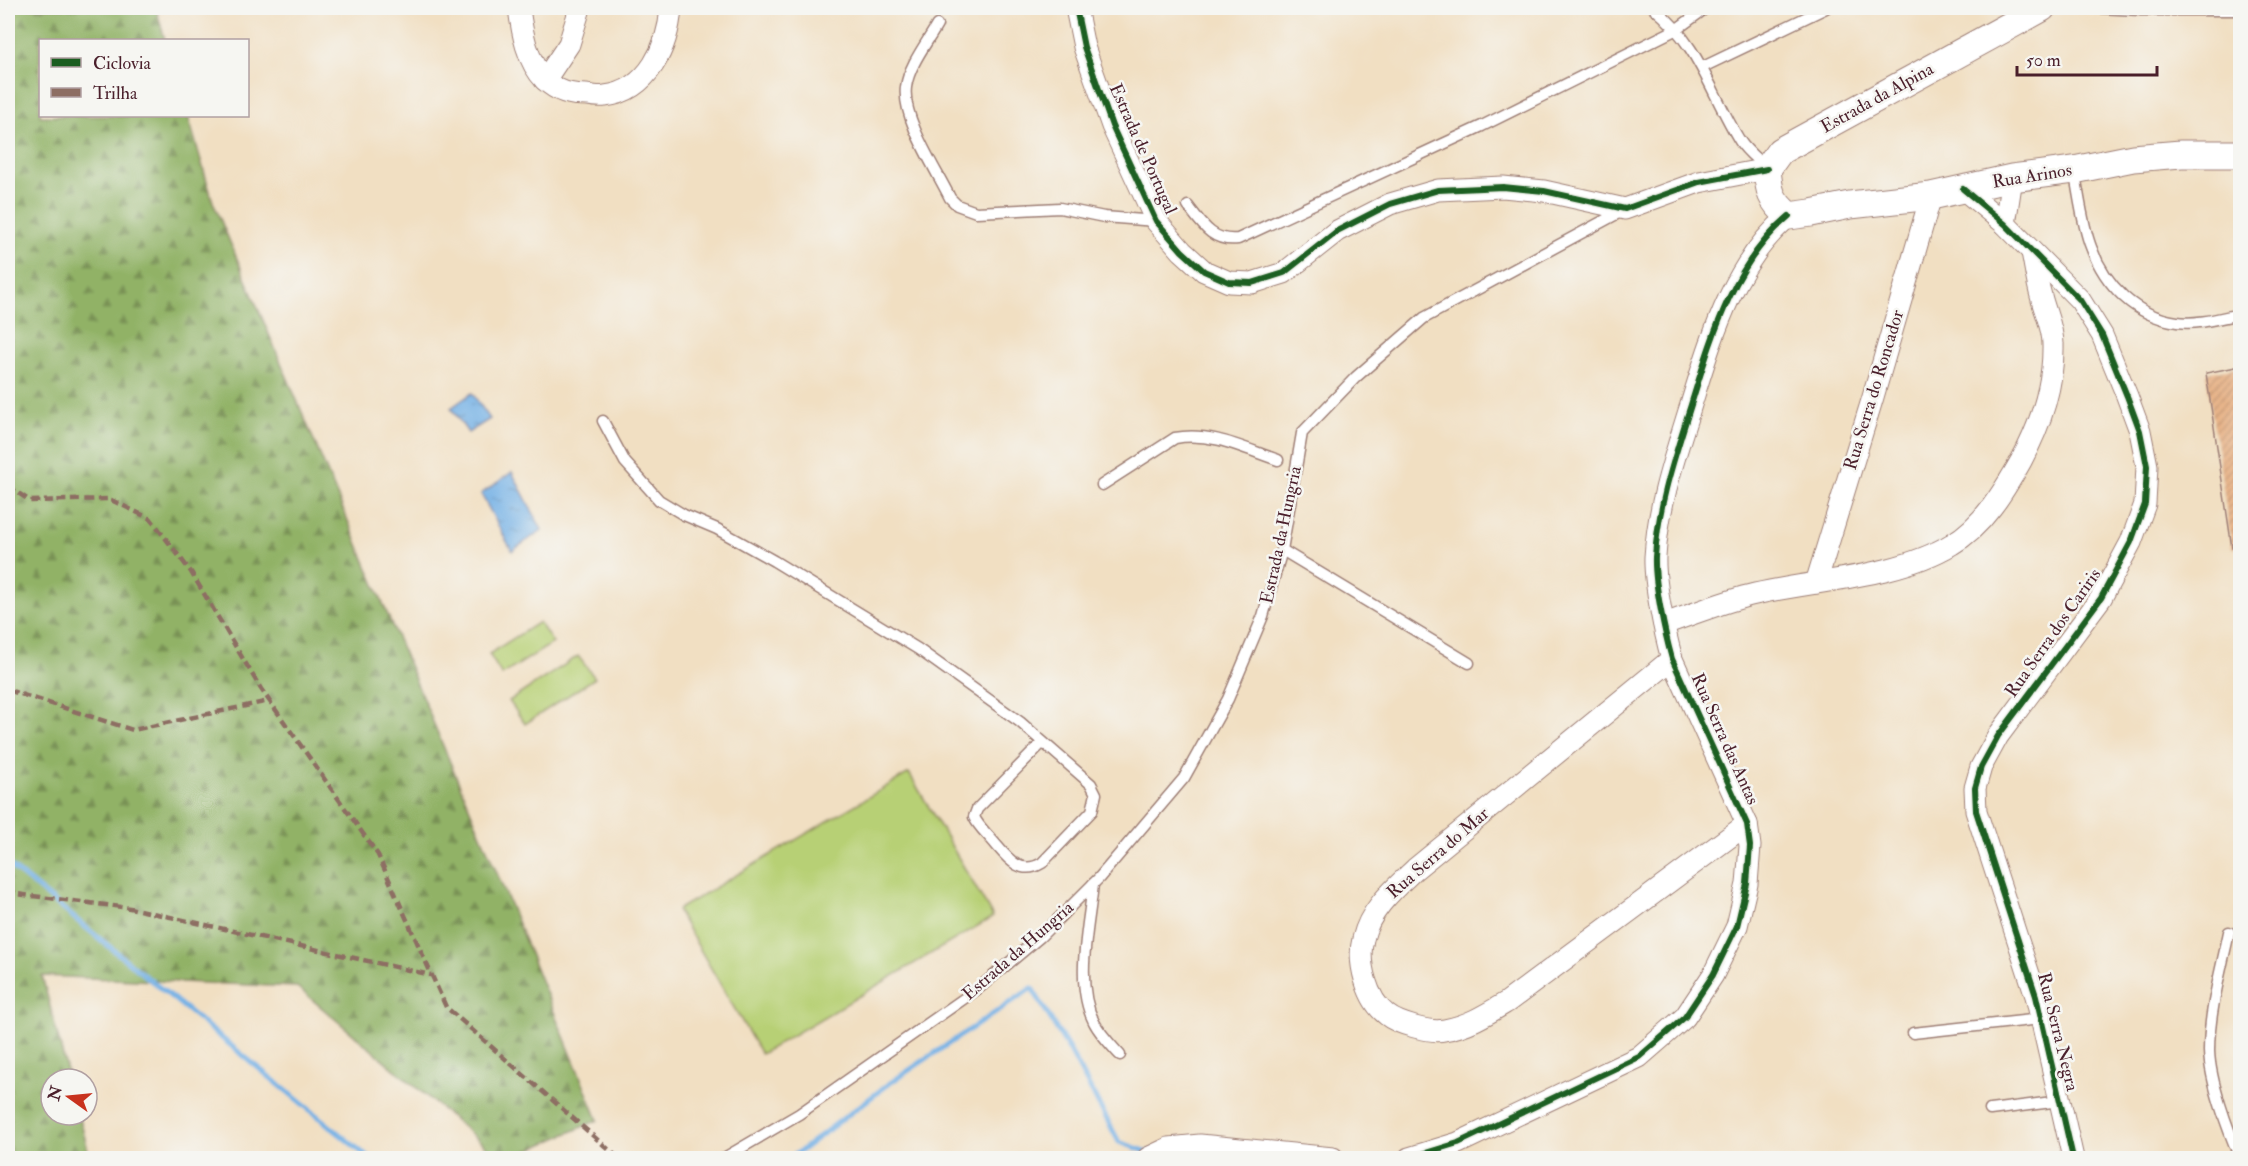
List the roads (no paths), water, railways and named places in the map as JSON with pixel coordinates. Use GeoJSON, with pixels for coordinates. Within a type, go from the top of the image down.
{"type":"FeatureCollection","features":[{"type":"Feature","properties":{"kind":"street"},"geometry":{"type":"LineString","coordinates":[[519,8],[522,31],[529,54],[545,80],[566,94],[606,96],[629,89],[646,74],[660,55],[670,28],[671,8]]}},
{"type":"Feature","properties":{"kind":"street"},"geometry":{"type":"LineString","coordinates":[[545,80],[569,44],[580,8]]}},
{"type":"Feature","properties":{"kind":"street","name":"Estrada de Portugal"},"geometry":{"type":"LineString","coordinates":[[1076,8],[1084,47],[1112,126],[1156,221],[1182,251],[1204,271],[1229,282],[1252,283],[1284,273],[1337,231],[1390,204],[1438,190],[1503,186],[1544,191],[1625,209]]}},
{"type":"Feature","properties":{"kind":"street","name":"Estrada da Alpina"},"geometry":{"type":"LineString","coordinates":[[1767,169],[1780,151],[2042,8]]}},
{"type":"Feature","properties":{"kind":"street","name":"Rua Arinos"},"geometry":{"type":"LineString","coordinates":[[1789,216],[1850,205],[1931,196],[2012,178],[2074,170],[2133,158],[2181,154],[2241,154]]}},
{"type":"Feature","properties":{"kind":"street"},"geometry":{"type":"LineString","coordinates":[[1767,169],[1769,192],[1778,207],[1789,216]]}},
{"type":"Feature","properties":{"kind":"street","name":"Estrada da Hungria"},"geometry":{"type":"LineString","coordinates":[[1625,209],[1699,182],[1767,169]]}},
{"type":"Feature","properties":{"kind":"street"},"geometry":{"type":"LineString","coordinates":[[2005,224],[2012,178]]}},
{"type":"Feature","properties":{"kind":"street"},"geometry":{"type":"LineString","coordinates":[[1664,624],[1753,595],[1895,567],[1932,555],[1954,543],[1980,520],[2003,492],[2031,442],[2043,409],[2052,372],[2053,343],[2032,252],[2005,224],[1963,189]]}},
{"type":"Feature","properties":{"kind":"street","name":"Rua Serra do Roncador"},"geometry":{"type":"LineString","coordinates":[[1816,583],[1931,196]]}},
{"type":"Feature","properties":{"kind":"street","name":"Rua Serra das Antas"},"geometry":{"type":"LineString","coordinates":[[1409,1158],[1458,1143],[1640,1057],[1685,1017],[1713,975],[1737,926],[1747,884],[1750,846],[1747,825],[1672,660],[1664,624],[1655,560],[1658,527],[1669,474],[1711,343],[1730,294],[1754,252],[1770,232],[1789,216]]}},
{"type":"Feature","properties":{"kind":"street","name":"Rua Serra dos Cariris"},"geometry":{"type":"LineString","coordinates":[[1987,845],[1976,811],[1975,788],[1981,767],[1998,736],[2101,598],[2131,542],[2145,504],[2147,466],[2140,431],[2102,335],[2080,300],[2052,269],[2032,252]]}},
{"type":"Feature","properties":{"kind":"street","name":"Rua Serra do Mar"},"geometry":{"type":"LineString","coordinates":[[1672,660],[1415,869],[1384,898],[1372,916],[1363,939],[1362,960],[1366,980],[1375,1000],[1388,1016],[1422,1029],[1442,1031],[1472,1023],[1507,1002],[1747,825]]}},
{"type":"Feature","properties":{"kind":"street","name":"Rua Serra Negra"},"geometry":{"type":"LineString","coordinates":[[1987,845],[2041,1019],[2073,1158]]}},
{"type":"Feature","properties":{"kind":"street"},"geometry":{"type":"LineString","coordinates":[[1148,1158],[1169,1148],[1200,1145],[1334,1158]]}},
{"type":"Feature","properties":{"kind":"lane"},"geometry":{"type":"LineString","coordinates":[[1654,8],[1677,29],[1703,68],[1741,143],[1767,169]]}},
{"type":"Feature","properties":{"kind":"lane"},"geometry":{"type":"LineString","coordinates":[[1188,206],[1208,232],[1227,240],[1238,239],[1482,126],[1677,29],[1706,8]]}},
{"type":"Feature","properties":{"kind":"lane"},"geometry":{"type":"LineString","coordinates":[[1703,68],[1826,8]]}},
{"type":"Feature","properties":{"kind":"lane"},"geometry":{"type":"LineString","coordinates":[[2098,8],[2236,10]]}},
{"type":"Feature","properties":{"kind":"lane"},"geometry":{"type":"LineString","coordinates":[[937,25],[911,70],[906,86],[906,100],[910,119],[950,198],[957,205],[976,212],[1060,208],[1104,217],[1156,221]]}},
{"type":"Feature","properties":{"kind":"lane"},"geometry":{"type":"LineString","coordinates":[[2074,170],[2090,246],[2105,276],[2125,300],[2151,315],[2178,322],[2212,320],[2241,314]]}},
{"type":"Feature","properties":{"kind":"lane","name":"Estrada da Hungria"},"geometry":{"type":"LineString","coordinates":[[724,1158],[799,1114],[979,988],[1040,937],[1093,884],[1184,778],[1228,699],[1263,616],[1282,550],[1302,433],[1356,377],[1424,318],[1625,209]]}},
{"type":"Feature","properties":{"kind":"lane"},"geometry":{"type":"LineString","coordinates":[[603,421],[625,462],[659,500],[774,561],[918,649],[1020,722],[1043,742],[1090,784],[1096,794],[1092,811],[1042,863],[1034,867],[1024,867],[1008,860],[974,817],[977,809],[1043,742]]}},
{"type":"Feature","properties":{"kind":"lane"},"geometry":{"type":"LineString","coordinates":[[1102,485],[1175,438],[1188,436],[1224,441],[1278,460]]}},
{"type":"Feature","properties":{"kind":"lane"},"geometry":{"type":"LineString","coordinates":[[1282,550],[1469,663]]}},
{"type":"Feature","properties":{"kind":"lane"},"geometry":{"type":"LineString","coordinates":[[1093,884],[1084,966],[1085,999],[1094,1023],[1120,1055]]}},
{"type":"Feature","properties":{"kind":"lane"},"geometry":{"type":"LineString","coordinates":[[2229,932],[2212,1010],[2209,1053],[2226,1123],[2240,1158]]}},
{"type":"Feature","properties":{"kind":"lane"},"geometry":{"type":"LineString","coordinates":[[1913,1033],[2041,1019]]}},
{"type":"Feature","properties":{"kind":"lane"},"geometry":{"type":"LineString","coordinates":[[1990,1110],[2060,1101]]}},
{"type":"Feature","properties":{"kind":"water"},"geometry":{"type":"Polygon","coordinates":[[[472,393],[490,419],[468,433],[451,408],[472,393]]]}},
{"type":"Feature","properties":{"kind":"water"},"geometry":{"type":"Polygon","coordinates":[[[512,472],[542,530],[512,551],[481,494],[512,472]]]}},
{"type":"Feature","properties":{"kind":"waterway"},"geometry":{"type":"LineString","coordinates":[[8,864],[369,1158]]}},
{"type":"Feature","properties":{"kind":"waterway"},"geometry":{"type":"LineString","coordinates":[[791,1158],[890,1083],[1032,988],[1070,1051],[1119,1142],[1148,1152]]}}]}
